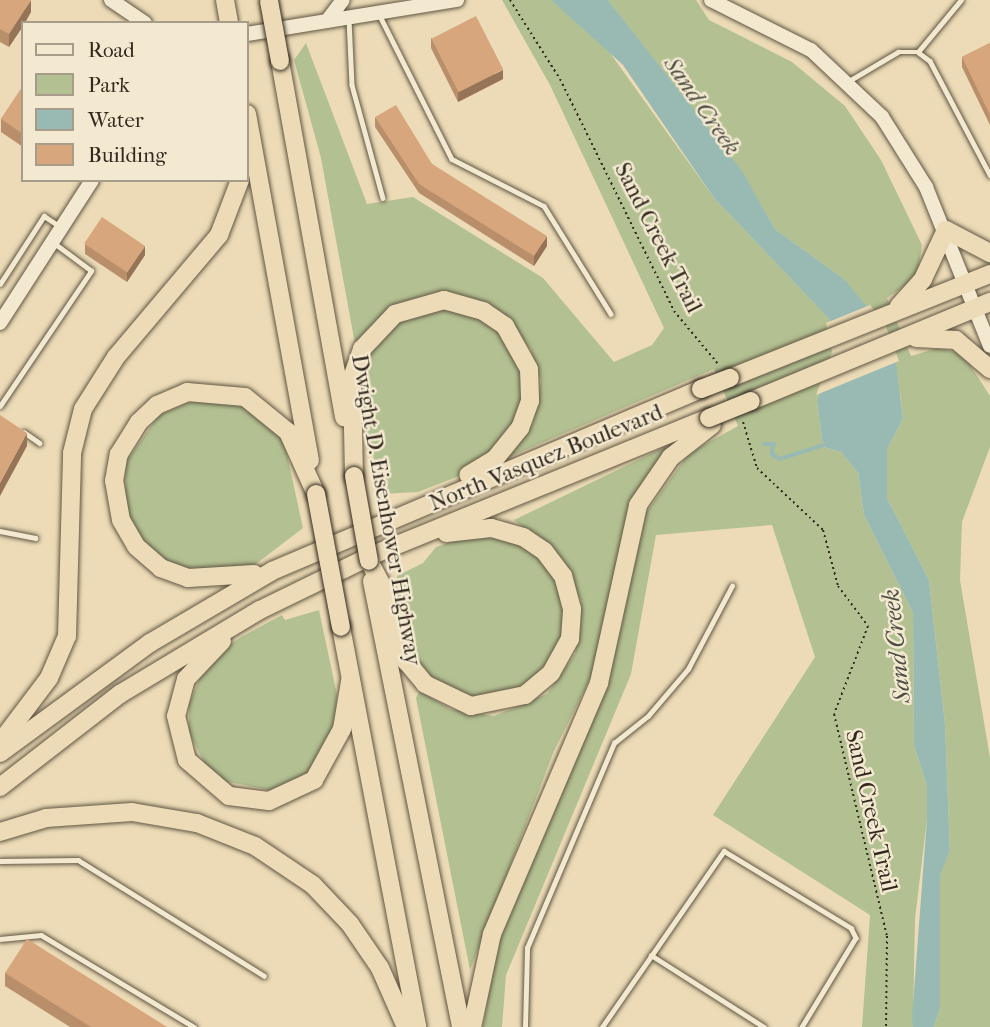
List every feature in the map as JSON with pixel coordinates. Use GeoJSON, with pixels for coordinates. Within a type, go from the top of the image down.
{"type":"FeatureCollection","features":[{"type":"Feature","properties":{"kind":"highway","name":"Dwight D. Eisenhower Highway"},"geometry":{"type":"LineString","coordinates":[[269,0],[369,561],[386,610],[461,1027]]}},
{"type":"Feature","properties":{"kind":"highway"},"geometry":{"type":"LineString","coordinates":[[248,120],[350,681],[417,1027]]}},
{"type":"Feature","properties":{"kind":"highway"},"geometry":{"type":"LineString","coordinates":[[0,743],[49,678],[67,636],[72,453],[83,409],[116,357],[211,246],[239,182]]}},
{"type":"Feature","properties":{"kind":"highway"},"geometry":{"type":"LineString","coordinates":[[888,314],[923,279],[946,230],[990,253]]}},
{"type":"Feature","properties":{"kind":"highway","name":"North Vasquez Boulevard"},"geometry":{"type":"LineString","coordinates":[[0,753],[150,643],[272,571],[418,506],[990,274]]}},
{"type":"Feature","properties":{"kind":"highway"},"geometry":{"type":"LineString","coordinates":[[354,476],[352,378],[373,333],[422,301],[455,301],[483,311],[513,335],[527,360],[531,390],[524,418],[495,459],[418,506]]}},
{"type":"Feature","properties":{"kind":"highway"},"geometry":{"type":"LineString","coordinates":[[472,1027],[492,934],[599,683],[638,505],[671,457],[715,419],[751,401],[983,305]]}},
{"type":"Feature","properties":{"kind":"highway"},"geometry":{"type":"LineString","coordinates":[[895,341],[956,340],[990,369]]}},
{"type":"Feature","properties":{"kind":"highway"},"geometry":{"type":"LineString","coordinates":[[272,571],[199,580],[169,571],[143,553],[116,502],[115,472],[127,438],[145,415],[176,395],[235,394],[288,432],[316,494]]}},
{"type":"Feature","properties":{"kind":"highway","name":"North Vasquez Boulevard"},"geometry":{"type":"LineString","coordinates":[[0,787],[131,686],[260,610],[411,539],[715,419]]}},
{"type":"Feature","properties":{"kind":"highway"},"geometry":{"type":"LineString","coordinates":[[386,610],[406,661],[417,676],[443,697],[471,706],[505,703],[533,690],[551,673],[570,639],[572,609],[563,576],[535,544],[491,528],[411,539]]}},
{"type":"Feature","properties":{"kind":"highway"},"geometry":{"type":"LineString","coordinates":[[260,610],[195,666],[177,703],[180,747],[211,787],[269,801],[314,780],[342,729],[350,681]]}},
{"type":"Feature","properties":{"kind":"highway"},"geometry":{"type":"LineString","coordinates":[[0,832],[47,818],[132,812],[197,823],[255,846],[313,885],[350,924],[380,968],[406,1027]]}},
{"type":"Feature","properties":{"kind":"main road"},"geometry":{"type":"LineString","coordinates":[[327,21],[344,0]]}},
{"type":"Feature","properties":{"kind":"main road"},"geometry":{"type":"LineString","coordinates":[[370,0],[378,13]]}},
{"type":"Feature","properties":{"kind":"main road"},"geometry":{"type":"LineString","coordinates":[[248,34],[457,0]]}},
{"type":"Feature","properties":{"kind":"main road"},"geometry":{"type":"LineString","coordinates":[[711,0],[730,3],[788,35],[849,81],[903,146],[946,230],[966,284],[983,305],[990,346]]}},
{"type":"Feature","properties":{"kind":"main road"},"geometry":{"type":"LineString","coordinates":[[115,3],[132,21]]}},
{"type":"Feature","properties":{"kind":"main road"},"geometry":{"type":"LineString","coordinates":[[115,3],[142,21]]}},
{"type":"Feature","properties":{"kind":"main road"},"geometry":{"type":"LineString","coordinates":[[0,323],[91,182]]}},
{"type":"Feature","properties":{"kind":"lane"},"geometry":{"type":"LineString","coordinates":[[918,52],[961,0]]}},
{"type":"Feature","properties":{"kind":"lane"},"geometry":{"type":"LineString","coordinates":[[378,13],[452,159],[544,206],[611,314]]}},
{"type":"Feature","properties":{"kind":"lane"},"geometry":{"type":"LineString","coordinates":[[349,18],[352,85],[383,198]]}},
{"type":"Feature","properties":{"kind":"lane"},"geometry":{"type":"LineString","coordinates":[[849,81],[898,52],[918,52],[930,61],[990,175]]}},
{"type":"Feature","properties":{"kind":"lane"},"geometry":{"type":"LineString","coordinates":[[0,284],[44,216],[62,227]]}},
{"type":"Feature","properties":{"kind":"lane"},"geometry":{"type":"LineString","coordinates":[[0,406],[91,271],[52,242]]}},
{"type":"Feature","properties":{"kind":"lane"},"geometry":{"type":"LineString","coordinates":[[20,430],[40,443]]}},
{"type":"Feature","properties":{"kind":"lane"},"geometry":{"type":"LineString","coordinates":[[0,531],[35,538]]}},
{"type":"Feature","properties":{"kind":"lane"},"geometry":{"type":"LineString","coordinates":[[525,1027],[527,948],[614,743],[648,716],[688,668],[732,586]]}},
{"type":"Feature","properties":{"kind":"lane"},"geometry":{"type":"LineString","coordinates":[[602,1027],[717,857],[736,854],[851,928],[856,938],[802,1027]]}},
{"type":"Feature","properties":{"kind":"lane"},"geometry":{"type":"LineString","coordinates":[[0,861],[78,859],[264,976]]}},
{"type":"Feature","properties":{"kind":"lane"},"geometry":{"type":"LineString","coordinates":[[0,939],[41,935],[194,1027]]}},
{"type":"Feature","properties":{"kind":"lane"},"geometry":{"type":"LineString","coordinates":[[651,955],[764,1027]]}},
{"type":"Feature","properties":{"kind":"path","name":"Sand Creek Trail"},"geometry":{"type":"LineString","coordinates":[[510,0],[560,79],[674,311],[723,371]]}},
{"type":"Feature","properties":{"kind":"path","name":"Sand Creek Trail"},"geometry":{"type":"LineString","coordinates":[[741,418],[757,468],[823,530],[838,586],[868,626],[834,715],[887,936],[886,1027]]}},
{"type":"Feature","properties":{"kind":"green space"},"geometry":{"type":"Polygon","coordinates":[[[502,0],[551,0],[600,39],[714,198],[829,319],[835,352],[817,401],[823,447],[841,452],[858,473],[864,515],[913,613],[914,746],[927,786],[927,819],[915,919],[913,1027],[862,1027],[870,915],[713,815],[815,657],[772,525],[656,535],[631,674],[506,975],[502,1027],[483,1027],[497,946],[608,685],[646,513],[689,453],[738,426],[714,369],[509,457],[533,423],[541,381],[531,350],[509,320],[474,299],[431,294],[381,316],[355,344],[321,158],[294,60],[306,43],[367,204],[413,197],[543,278],[614,362],[652,345],[664,328],[550,85],[502,0]]]}},
{"type":"Feature","properties":{"kind":"green space"},"geometry":{"type":"Polygon","coordinates":[[[608,0],[696,0],[709,20],[792,62],[845,106],[881,160],[922,245],[917,277],[887,298],[911,356],[938,348],[963,354],[990,396],[990,447],[962,522],[960,580],[990,758],[990,1027],[934,1027],[940,1009],[940,874],[950,851],[945,724],[929,580],[887,498],[887,449],[903,419],[900,393],[844,279],[775,229],[741,171],[608,0]]]}},
{"type":"Feature","properties":{"kind":"green space"},"geometry":{"type":"Polygon","coordinates":[[[443,308],[482,319],[505,338],[520,366],[524,401],[512,434],[467,473],[418,492],[382,494],[361,402],[362,372],[371,349],[392,324],[443,308]]]}},
{"type":"Feature","properties":{"kind":"green space"},"geometry":{"type":"Polygon","coordinates":[[[224,399],[250,408],[284,441],[303,528],[252,567],[181,571],[149,552],[126,517],[125,463],[159,415],[195,400],[224,399]]]}},
{"type":"Feature","properties":{"kind":"green space"},"geometry":{"type":"Polygon","coordinates":[[[665,447],[670,451],[627,519],[593,673],[554,751],[470,970],[416,698],[420,691],[450,709],[494,716],[547,694],[575,654],[581,601],[561,558],[514,520],[665,447]]]}},
{"type":"Feature","properties":{"kind":"green space"},"geometry":{"type":"Polygon","coordinates":[[[468,536],[500,536],[529,548],[552,572],[564,598],[566,629],[553,662],[516,695],[471,699],[445,690],[418,666],[409,647],[397,576],[423,563],[436,547],[468,536]]]}},
{"type":"Feature","properties":{"kind":"green space"},"geometry":{"type":"Polygon","coordinates":[[[319,610],[337,695],[335,732],[310,775],[274,791],[224,781],[205,764],[189,732],[189,704],[200,678],[220,651],[241,637],[282,615],[285,620],[319,610]]]}},
{"type":"Feature","properties":{"kind":"water"},"geometry":{"type":"Polygon","coordinates":[[[551,0],[608,0],[742,171],[775,229],[844,279],[882,325],[896,363],[903,419],[887,449],[887,498],[929,580],[945,724],[950,851],[940,875],[940,1009],[934,1027],[913,1027],[912,1017],[927,819],[927,786],[914,746],[913,613],[864,515],[858,473],[841,452],[823,447],[817,401],[835,352],[829,319],[714,198],[623,65],[551,0]]]}},
{"type":"Feature","properties":{"kind":"pier"},"geometry":{"type":"Polygon","coordinates":[[[870,305],[885,324],[899,361],[816,395],[832,352],[826,323],[870,305]]]}},
{"type":"Feature","properties":{"kind":"building"},"geometry":{"type":"Polygon","coordinates":[[[0,0],[31,0],[9,34],[0,29],[0,0]]]}},
{"type":"Feature","properties":{"kind":"building"},"geometry":{"type":"Polygon","coordinates":[[[476,16],[503,69],[459,92],[431,39],[476,16]]]}},
{"type":"Feature","properties":{"kind":"building"},"geometry":{"type":"Polygon","coordinates":[[[990,43],[990,115],[962,57],[990,43]]]}},
{"type":"Feature","properties":{"kind":"building"},"geometry":{"type":"Polygon","coordinates":[[[21,89],[21,133],[1,119],[21,89]]]}},
{"type":"Feature","properties":{"kind":"building"},"geometry":{"type":"Polygon","coordinates":[[[396,105],[432,164],[547,236],[534,256],[419,184],[375,117],[396,105]]]}},
{"type":"Feature","properties":{"kind":"building"},"geometry":{"type":"Polygon","coordinates":[[[102,217],[145,246],[127,273],[84,244],[102,217]]]}},
{"type":"Feature","properties":{"kind":"building"},"geometry":{"type":"Polygon","coordinates":[[[0,415],[27,433],[0,483],[0,415]]]}},
{"type":"Feature","properties":{"kind":"building"},"geometry":{"type":"Polygon","coordinates":[[[27,939],[167,1027],[91,1027],[5,973],[27,939]]]}},
{"type":"Feature","properties":{"kind":"waterway"},"geometry":{"type":"LineString","coordinates":[[764,444],[774,444],[772,454],[780,459],[827,444]]}},
{"type":"Feature","properties":{"kind":"water label","name":"Sand Creek"},"geometry":{"type":"Point","coordinates":[702,106]}},
{"type":"Feature","properties":{"kind":"water label","name":"Sand Creek"},"geometry":{"type":"Point","coordinates":[897,646]}}]}
